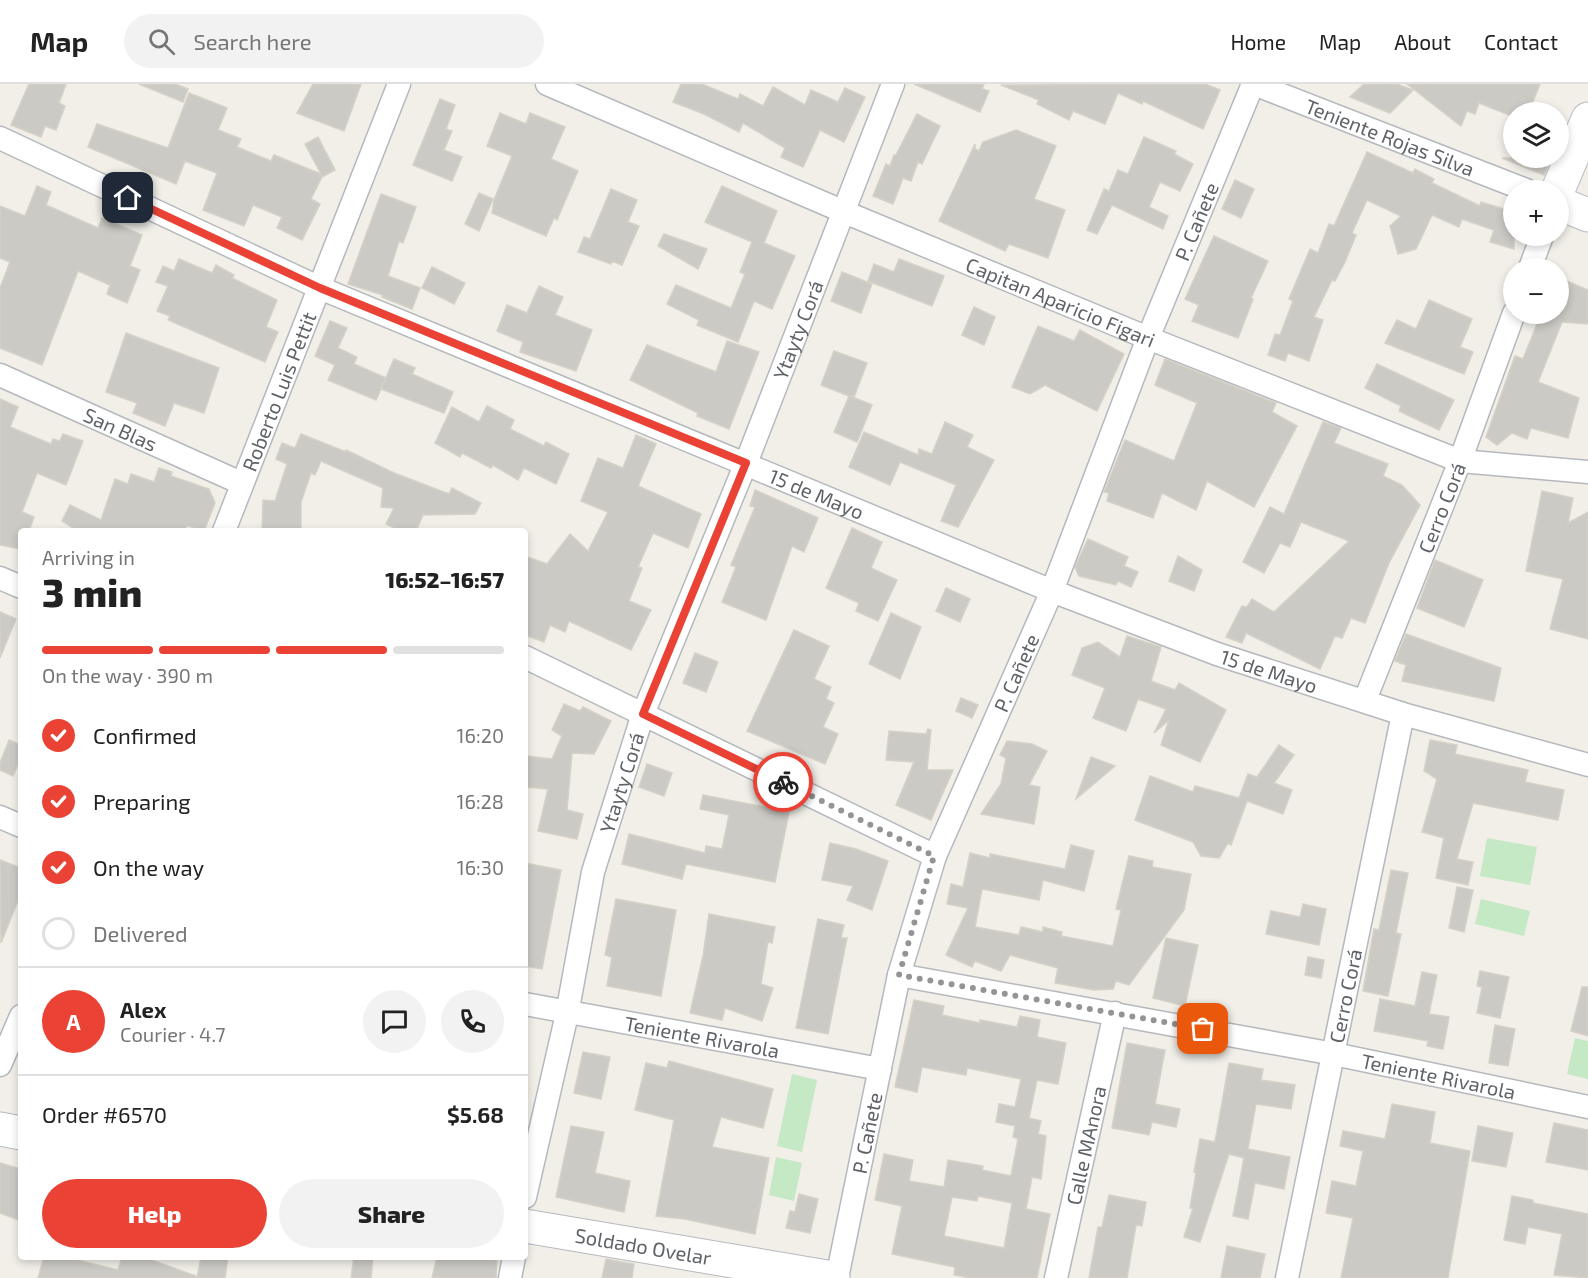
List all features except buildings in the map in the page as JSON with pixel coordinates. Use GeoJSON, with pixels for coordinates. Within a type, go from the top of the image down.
{"type":"FeatureCollection","features":[{"type":"Feature","properties":{"kind":"main road"},"geometry":{"type":"LineString","coordinates":[[1562,180],[1588,119]]}},
{"type":"Feature","properties":{"kind":"main road"},"geometry":{"type":"LineString","coordinates":[[1569,207],[1588,215]]}},
{"type":"Feature","properties":{"kind":"main road"},"geometry":{"type":"LineString","coordinates":[[0,1129],[18,1132]]}},
{"type":"Feature","properties":{"kind":"main road","name":"Soldado Ovelar"},"geometry":{"type":"LineString","coordinates":[[528,1227],[835,1278]]}},
{"type":"Feature","properties":{"kind":"street","name":"Roberto Luis Pettit"},"geometry":{"type":"LineString","coordinates":[[225,528],[399,84]]}},
{"type":"Feature","properties":{"kind":"street","name":"Capitan Aparicio Figari"},"geometry":{"type":"LineString","coordinates":[[547,84],[842,211],[1148,338],[1460,461],[1588,472]]}},
{"type":"Feature","properties":{"kind":"street","name":"Ytayty Corá"},"geometry":{"type":"LineString","coordinates":[[528,1184],[567,1014],[593,872],[643,714],[746,463],[893,84]]}},
{"type":"Feature","properties":{"kind":"street","name":"Teniente Rojas Silva"},"geometry":{"type":"LineString","coordinates":[[1254,84],[1503,181]]}},
{"type":"Feature","properties":{"kind":"street","name":"P. Cañete"},"geometry":{"type":"LineString","coordinates":[[835,1278],[899,975],[934,856],[1052,591],[1148,338],[1254,84]]}},
{"type":"Feature","properties":{"kind":"street","name":"15 de Mayo"},"geometry":{"type":"LineString","coordinates":[[0,138],[320,288],[1052,591],[1217,654],[1403,714],[1588,765]]}},
{"type":"Feature","properties":{"kind":"street","name":"Cerro Corá"},"geometry":{"type":"LineString","coordinates":[[1365,700],[1460,461],[1510,324]]}},
{"type":"Feature","properties":{"kind":"street","name":"San Blas"},"geometry":{"type":"LineString","coordinates":[[0,375],[241,483]]}},
{"type":"Feature","properties":{"kind":"street"},"geometry":{"type":"LineString","coordinates":[[0,578],[18,586]]}},
{"type":"Feature","properties":{"kind":"street"},"geometry":{"type":"LineString","coordinates":[[528,658],[934,856]]}},
{"type":"Feature","properties":{"kind":"street","name":"Cerro Corá"},"geometry":{"type":"LineString","coordinates":[[1287,1278],[1403,714]]}},
{"type":"Feature","properties":{"kind":"street"},"geometry":{"type":"LineString","coordinates":[[0,817],[18,825]]}},
{"type":"Feature","properties":{"kind":"street","name":"Teniente Rivarola"},"geometry":{"type":"LineString","coordinates":[[899,975],[1334,1054],[1588,1107]]}},
{"type":"Feature","properties":{"kind":"street","name":"Teniente Rivarola"},"geometry":{"type":"LineString","coordinates":[[528,1005],[567,1014],[879,1069]]}},
{"type":"Feature","properties":{"kind":"street","name":"Calle MAnora"},"geometry":{"type":"LineString","coordinates":[[1056,1278],[1115,1013]]}},
{"type":"Feature","properties":{"kind":"street"},"geometry":{"type":"LineString","coordinates":[[0,1065],[18,1023]]}},
{"type":"Feature","properties":{"kind":"street"},"geometry":{"type":"LineString","coordinates":[[510,1278],[513,1260]]}},
{"type":"Feature","properties":{"kind":"green space"},"geometry":{"type":"Polygon","coordinates":[[[1487,838],[1537,847],[1530,885],[1480,876],[1487,838]]]}},
{"type":"Feature","properties":{"kind":"green space"},"geometry":{"type":"Polygon","coordinates":[[[1481,899],[1530,911],[1524,936],[1475,924],[1481,899]]]}},
{"type":"Feature","properties":{"kind":"green space"},"geometry":{"type":"Polygon","coordinates":[[[1575,1038],[1588,1041],[1588,1079],[1567,1074],[1575,1038]]]}},
{"type":"Feature","properties":{"kind":"green space"},"geometry":{"type":"Polygon","coordinates":[[[792,1074],[817,1080],[802,1152],[777,1146],[792,1074]]]}},
{"type":"Feature","properties":{"kind":"green space"},"geometry":{"type":"Polygon","coordinates":[[[776,1157],[802,1163],[794,1201],[769,1195],[776,1157]]]}},
{"type":"Feature","properties":{"kind":"way so far"},"geometry":{"type":"LineString","coordinates":[[783,782],[934,856],[899,975],[1203,1029]]}},
{"type":"Feature","properties":{"kind":"route"},"geometry":{"type":"LineString","coordinates":[[128,198],[320,288],[746,463],[643,714],[783,782]]}}]}
